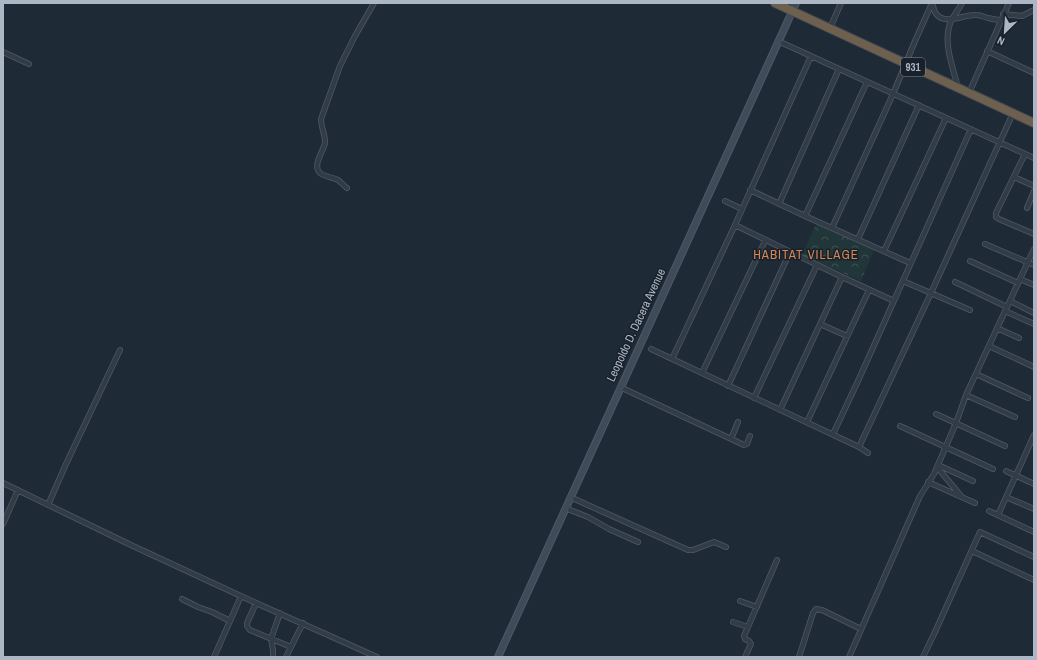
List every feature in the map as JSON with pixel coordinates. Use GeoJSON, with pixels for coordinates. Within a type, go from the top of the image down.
{"type":"FeatureCollection","features":[{"type":"Feature","properties":{"kind":"highway","name":"931"},"geometry":{"type":"LineString","coordinates":[[775,3],[968,93],[1034,122]]}},
{"type":"Feature","properties":{"kind":"main road","name":"Leopoldo D. Dacera Avenue"},"geometry":{"type":"LineString","coordinates":[[498,657],[796,3]]}},
{"type":"Feature","properties":{"kind":"street"},"geometry":{"type":"LineString","coordinates":[[347,188],[339,180],[322,174],[317,168],[325,142],[321,127],[321,119],[340,66],[354,36],[374,3]]}},
{"type":"Feature","properties":{"kind":"street"},"geometry":{"type":"LineString","coordinates":[[830,28],[841,3]]}},
{"type":"Feature","properties":{"kind":"street"},"geometry":{"type":"LineString","coordinates":[[932,3],[938,16],[945,20],[951,20],[974,14],[989,19],[1001,20]]}},
{"type":"Feature","properties":{"kind":"street"},"geometry":{"type":"LineString","coordinates":[[832,228],[893,94],[932,3]]}},
{"type":"Feature","properties":{"kind":"street"},"geometry":{"type":"LineString","coordinates":[[958,88],[950,58],[948,41],[951,20],[962,3]]}},
{"type":"Feature","properties":{"kind":"street"},"geometry":{"type":"LineString","coordinates":[[968,93],[1009,3]]}},
{"type":"Feature","properties":{"kind":"street"},"geometry":{"type":"LineString","coordinates":[[1003,14],[1022,16],[1034,10]]}},
{"type":"Feature","properties":{"kind":"street"},"geometry":{"type":"LineString","coordinates":[[778,41],[1034,158]]}},
{"type":"Feature","properties":{"kind":"street"},"geometry":{"type":"LineString","coordinates":[[987,51],[1034,73]]}},
{"type":"Feature","properties":{"kind":"street"},"geometry":{"type":"LineString","coordinates":[[3,52],[29,64]]}},
{"type":"Feature","properties":{"kind":"street"},"geometry":{"type":"LineString","coordinates":[[672,359],[735,225],[811,56]]}},
{"type":"Feature","properties":{"kind":"street"},"geometry":{"type":"LineString","coordinates":[[779,204],[839,69]]}},
{"type":"Feature","properties":{"kind":"street"},"geometry":{"type":"LineString","coordinates":[[805,216],[867,82]]}},
{"type":"Feature","properties":{"kind":"street"},"geometry":{"type":"LineString","coordinates":[[858,239],[919,105]]}},
{"type":"Feature","properties":{"kind":"street"},"geometry":{"type":"LineString","coordinates":[[859,447],[1013,113]]}},
{"type":"Feature","properties":{"kind":"street"},"geometry":{"type":"LineString","coordinates":[[884,251],[946,118]]}},
{"type":"Feature","properties":{"kind":"street"},"geometry":{"type":"LineString","coordinates":[[833,434],[971,129]]}},
{"type":"Feature","properties":{"kind":"street"},"geometry":{"type":"LineString","coordinates":[[1024,154],[996,213],[996,216],[999,219],[1034,234]]}},
{"type":"Feature","properties":{"kind":"street"},"geometry":{"type":"LineString","coordinates":[[1014,177],[1034,186]]}},
{"type":"Feature","properties":{"kind":"street"},"geometry":{"type":"LineString","coordinates":[[750,190],[910,263]]}},
{"type":"Feature","properties":{"kind":"street"},"geometry":{"type":"LineString","coordinates":[[1026,208],[1034,191]]}},
{"type":"Feature","properties":{"kind":"street"},"geometry":{"type":"LineString","coordinates":[[725,201],[742,209]]}},
{"type":"Feature","properties":{"kind":"street"},"geometry":{"type":"LineString","coordinates":[[735,225],[765,241],[894,301]]}},
{"type":"Feature","properties":{"kind":"street"},"geometry":{"type":"LineString","coordinates":[[702,373],[765,241]]}},
{"type":"Feature","properties":{"kind":"street"},"geometry":{"type":"LineString","coordinates":[[985,244],[1034,265]]}},
{"type":"Feature","properties":{"kind":"street"},"geometry":{"type":"LineString","coordinates":[[849,657],[920,496],[946,447],[966,395],[1034,249]]}},
{"type":"Feature","properties":{"kind":"street"},"geometry":{"type":"LineString","coordinates":[[728,386],[790,252]]}},
{"type":"Feature","properties":{"kind":"street"},"geometry":{"type":"LineString","coordinates":[[970,261],[1019,281],[1034,285]]}},
{"type":"Feature","properties":{"kind":"street"},"geometry":{"type":"LineString","coordinates":[[754,398],[817,265]]}},
{"type":"Feature","properties":{"kind":"street"},"geometry":{"type":"LineString","coordinates":[[780,410],[842,277]]}},
{"type":"Feature","properties":{"kind":"street"},"geometry":{"type":"LineString","coordinates":[[903,281],[970,310]]}},
{"type":"Feature","properties":{"kind":"street"},"geometry":{"type":"LineString","coordinates":[[955,282],[1034,324]]}},
{"type":"Feature","properties":{"kind":"street"},"geometry":{"type":"LineString","coordinates":[[806,422],[869,290]]}},
{"type":"Feature","properties":{"kind":"street"},"geometry":{"type":"LineString","coordinates":[[1010,301],[1034,313]]}},
{"type":"Feature","properties":{"kind":"street"},"geometry":{"type":"LineString","coordinates":[[820,324],[847,336]]}},
{"type":"Feature","properties":{"kind":"street"},"geometry":{"type":"LineString","coordinates":[[998,328],[1019,338]]}},
{"type":"Feature","properties":{"kind":"street"},"geometry":{"type":"LineString","coordinates":[[989,346],[1034,367]]}},
{"type":"Feature","properties":{"kind":"street"},"geometry":{"type":"LineString","coordinates":[[651,349],[833,434],[868,453]]}},
{"type":"Feature","properties":{"kind":"street"},"geometry":{"type":"LineString","coordinates":[[48,505],[120,350]]}},
{"type":"Feature","properties":{"kind":"street"},"geometry":{"type":"LineString","coordinates":[[976,374],[1028,398]]}},
{"type":"Feature","properties":{"kind":"street"},"geometry":{"type":"LineString","coordinates":[[620,387],[746,445],[750,436]]}},
{"type":"Feature","properties":{"kind":"street"},"geometry":{"type":"LineString","coordinates":[[966,395],[1015,417]]}},
{"type":"Feature","properties":{"kind":"street"},"geometry":{"type":"LineString","coordinates":[[936,414],[1005,446]]}},
{"type":"Feature","properties":{"kind":"street"},"geometry":{"type":"LineString","coordinates":[[731,439],[738,422]]}},
{"type":"Feature","properties":{"kind":"street"},"geometry":{"type":"LineString","coordinates":[[900,426],[993,469]]}},
{"type":"Feature","properties":{"kind":"street"},"geometry":{"type":"LineString","coordinates":[[998,515],[1034,435]]}},
{"type":"Feature","properties":{"kind":"street"},"geometry":{"type":"LineString","coordinates":[[937,466],[973,481]]}},
{"type":"Feature","properties":{"kind":"street"},"geometry":{"type":"LineString","coordinates":[[937,466],[962,497]]}},
{"type":"Feature","properties":{"kind":"street"},"geometry":{"type":"LineString","coordinates":[[1006,471],[1034,484]]}},
{"type":"Feature","properties":{"kind":"street"},"geometry":{"type":"LineString","coordinates":[[928,482],[975,503]]}},
{"type":"Feature","properties":{"kind":"street"},"geometry":{"type":"LineString","coordinates":[[3,483],[256,603],[377,657]]}},
{"type":"Feature","properties":{"kind":"street"},"geometry":{"type":"LineString","coordinates":[[3,524],[18,490]]}},
{"type":"Feature","properties":{"kind":"street"},"geometry":{"type":"LineString","coordinates":[[570,497],[688,550],[698,549],[704,545],[714,542],[726,546]]}},
{"type":"Feature","properties":{"kind":"street"},"geometry":{"type":"LineString","coordinates":[[1006,497],[1034,509]]}},
{"type":"Feature","properties":{"kind":"street"},"geometry":{"type":"LineString","coordinates":[[565,508],[588,517],[609,529],[638,542]]}},
{"type":"Feature","properties":{"kind":"street"},"geometry":{"type":"LineString","coordinates":[[988,511],[1034,532]]}},
{"type":"Feature","properties":{"kind":"street"},"geometry":{"type":"LineString","coordinates":[[923,657],[980,532],[1034,557]]}},
{"type":"Feature","properties":{"kind":"street"},"geometry":{"type":"LineString","coordinates":[[972,551],[1034,580]]}},
{"type":"Feature","properties":{"kind":"street"},"geometry":{"type":"LineString","coordinates":[[745,657],[751,644],[744,638],[777,560]]}},
{"type":"Feature","properties":{"kind":"street"},"geometry":{"type":"LineString","coordinates":[[214,657],[241,596]]}},
{"type":"Feature","properties":{"kind":"street"},"geometry":{"type":"LineString","coordinates":[[182,599],[230,621]]}},
{"type":"Feature","properties":{"kind":"street"},"geometry":{"type":"LineString","coordinates":[[740,601],[757,607]]}},
{"type":"Feature","properties":{"kind":"street"},"geometry":{"type":"LineString","coordinates":[[256,603],[247,624],[250,630],[291,647]]}},
{"type":"Feature","properties":{"kind":"street"},"geometry":{"type":"LineString","coordinates":[[799,657],[813,612],[816,609],[822,610],[861,629]]}},
{"type":"Feature","properties":{"kind":"street"},"geometry":{"type":"LineString","coordinates":[[273,657],[271,639],[280,613]]}},
{"type":"Feature","properties":{"kind":"street"},"geometry":{"type":"LineString","coordinates":[[733,622],[748,628]]}},
{"type":"Feature","properties":{"kind":"street"},"geometry":{"type":"LineString","coordinates":[[286,657],[303,623]]}},
{"type":"Feature","properties":{"kind":"green space"},"geometry":{"type":"Polygon","coordinates":[[[816,224],[874,250],[861,281],[802,255],[816,224]]]}},
{"type":"Feature","properties":{"kind":"district","name":"HABITAT VILLAGE"},"geometry":{"type":"Point","coordinates":[806,254]}}]}
